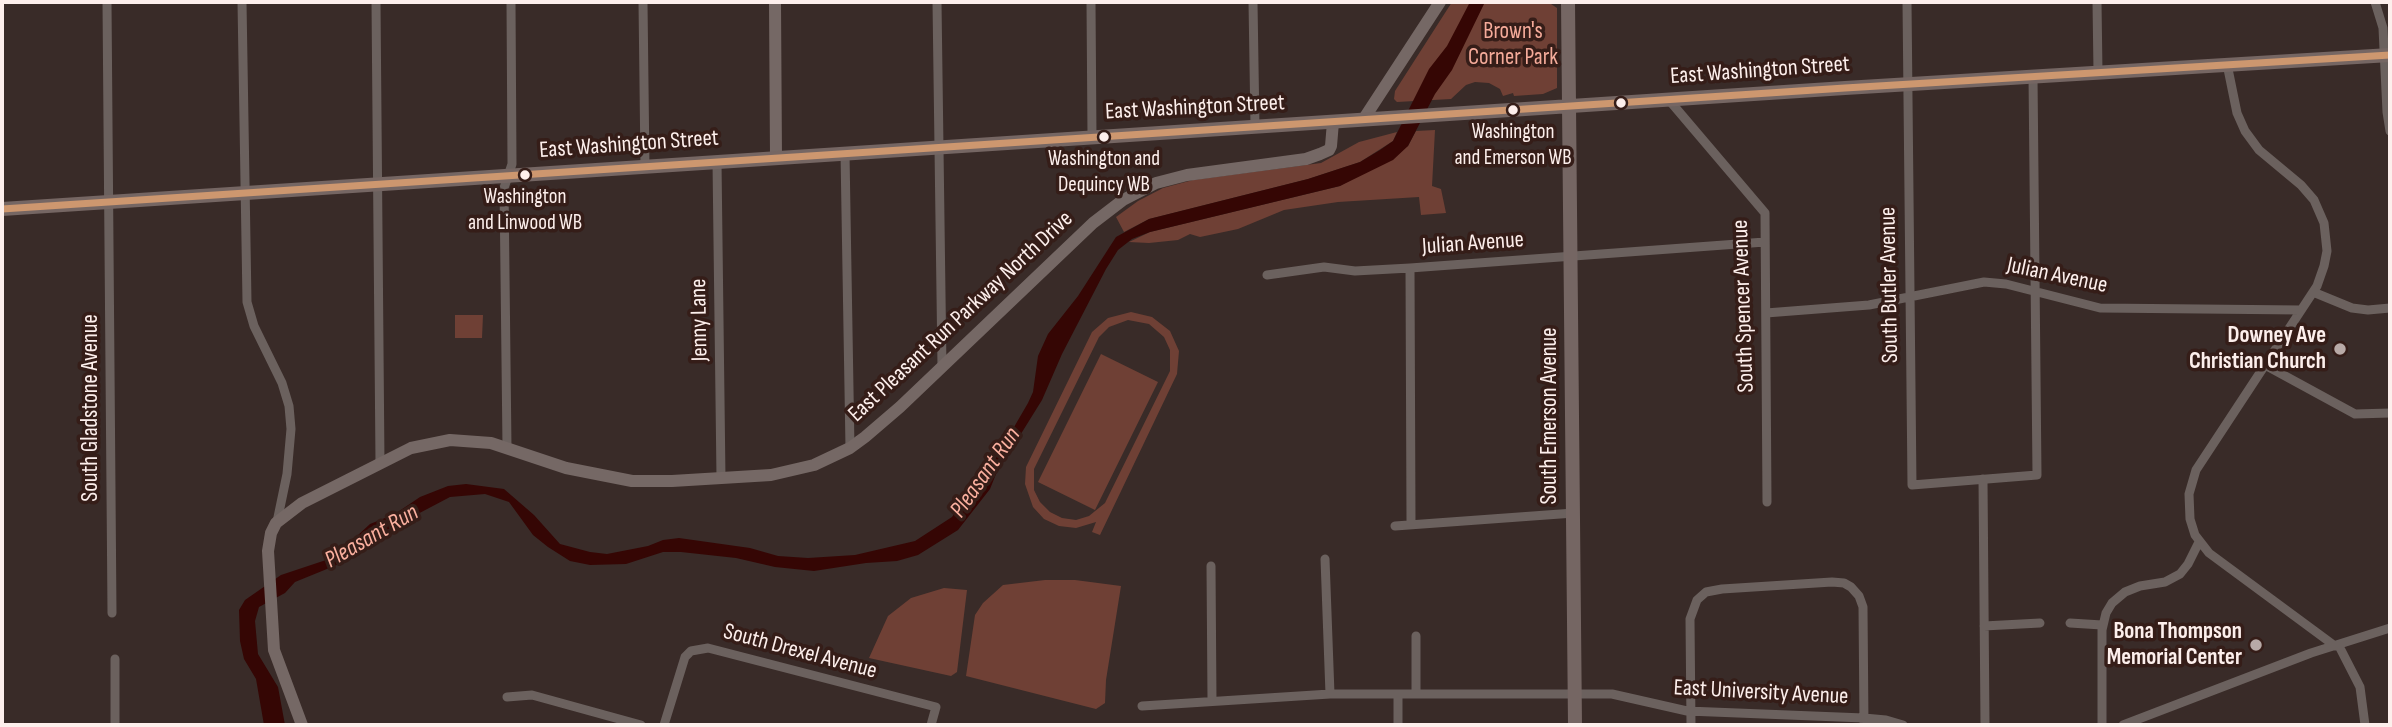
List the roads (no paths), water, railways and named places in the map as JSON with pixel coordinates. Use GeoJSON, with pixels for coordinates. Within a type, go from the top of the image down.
{"type":"FeatureCollection","features":[{"type":"Feature","properties":{"kind":"main road","name":"South Emerson Avenue"},"geometry":{"type":"LineString","coordinates":[[1568,2],[1575,725]]}},
{"type":"Feature","properties":{"kind":"main road","name":"East Washington Street"},"geometry":{"type":"LineString","coordinates":[[2,209],[2387,55]]}},
{"type":"Feature","properties":{"kind":"street","name":"South Gladstone Avenue"},"geometry":{"type":"LineString","coordinates":[[107,2],[112,613]]}},
{"type":"Feature","properties":{"kind":"street"},"geometry":{"type":"LineString","coordinates":[[242,2],[247,302],[254,326],[282,383],[291,422],[289,462],[276,523],[268,542],[270,616],[276,657],[302,725]]}},
{"type":"Feature","properties":{"kind":"street"},"geometry":{"type":"LineString","coordinates":[[376,2],[380,463]]}},
{"type":"Feature","properties":{"kind":"street"},"geometry":{"type":"LineString","coordinates":[[507,447],[504,188],[512,164],[510,2]]}},
{"type":"Feature","properties":{"kind":"street"},"geometry":{"type":"LineString","coordinates":[[643,2],[645,167]]}},
{"type":"Feature","properties":{"kind":"street"},"geometry":{"type":"LineString","coordinates":[[775,2],[776,158]]}},
{"type":"Feature","properties":{"kind":"street"},"geometry":{"type":"LineString","coordinates":[[937,2],[942,367]]}},
{"type":"Feature","properties":{"kind":"street"},"geometry":{"type":"LineString","coordinates":[[1091,2],[1093,137]]}},
{"type":"Feature","properties":{"kind":"street"},"geometry":{"type":"LineString","coordinates":[[1253,2],[1255,127]]}},
{"type":"Feature","properties":{"kind":"street"},"geometry":{"type":"LineString","coordinates":[[1363,120],[1440,2]]}},
{"type":"Feature","properties":{"kind":"street","name":"South Butler Avenue"},"geometry":{"type":"LineString","coordinates":[[1907,2],[1912,485],[1983,480]]}},
{"type":"Feature","properties":{"kind":"street"},"geometry":{"type":"LineString","coordinates":[[2097,2],[2098,72]]}},
{"type":"Feature","properties":{"kind":"street"},"geometry":{"type":"LineString","coordinates":[[2375,2],[2383,24],[2387,55],[2387,111],[2390,131]]}},
{"type":"Feature","properties":{"kind":"street"},"geometry":{"type":"LineString","coordinates":[[2227,64],[2237,113],[2245,131],[2259,150],[2303,187],[2316,204],[2327,238],[2326,255],[2323,270],[2313,292],[2193,478],[2189,494],[2189,515],[2199,542],[2212,556],[2341,648],[2356,676],[2364,701],[2365,725]]}},
{"type":"Feature","properties":{"kind":"street"},"geometry":{"type":"LineString","coordinates":[[1985,725],[1983,480],[2037,475],[2033,76]]}},
{"type":"Feature","properties":{"kind":"street","name":"South Spencer Avenue"},"geometry":{"type":"LineString","coordinates":[[1669,100],[1765,213],[1767,502]]}},
{"type":"Feature","properties":{"kind":"street","name":"East Pleasant Run Parkway North Drive"},"geometry":{"type":"LineString","coordinates":[[276,523],[302,503],[380,463],[417,446],[450,440],[479,441],[507,447],[566,468],[612,478],[656,481],[795,471],[817,464],[850,448],[896,410],[1093,223],[1126,198],[1156,183],[1179,176],[1306,159],[1320,154],[1331,146],[1333,122]]}},
{"type":"Feature","properties":{"kind":"street"},"geometry":{"type":"LineString","coordinates":[[845,153],[850,448]]}},
{"type":"Feature","properties":{"kind":"street","name":"Jenny Lane"},"geometry":{"type":"LineString","coordinates":[[717,162],[721,478]]}},
{"type":"Feature","properties":{"kind":"street","name":"Julian Avenue"},"geometry":{"type":"LineString","coordinates":[[1267,275],[1324,267],[1355,271],[1410,268],[1765,242]]}},
{"type":"Feature","properties":{"kind":"street"},"geometry":{"type":"LineString","coordinates":[[1410,268],[1411,524]]}},
{"type":"Feature","properties":{"kind":"street","name":"Julian Avenue"},"geometry":{"type":"LineString","coordinates":[[1766,313],[1858,306],[1984,282],[1996,282],[2100,308],[2301,310]]}},
{"type":"Feature","properties":{"kind":"street"},"geometry":{"type":"LineString","coordinates":[[2313,292],[2352,308],[2390,308]]}},
{"type":"Feature","properties":{"kind":"street"},"geometry":{"type":"LineString","coordinates":[[2265,365],[2355,414],[2390,413]]}},
{"type":"Feature","properties":{"kind":"street"},"geometry":{"type":"LineString","coordinates":[[1395,526],[1574,513]]}},
{"type":"Feature","properties":{"kind":"street"},"geometry":{"type":"LineString","coordinates":[[2102,725],[2102,625],[2110,606],[2124,592],[2165,582],[2180,574],[2199,542]]}},
{"type":"Feature","properties":{"kind":"street"},"geometry":{"type":"LineString","coordinates":[[1325,559],[1330,694]]}},
{"type":"Feature","properties":{"kind":"street"},"geometry":{"type":"LineString","coordinates":[[1211,566],[1212,701]]}},
{"type":"Feature","properties":{"kind":"street"},"geometry":{"type":"LineString","coordinates":[[1691,725],[1689,619],[1697,600],[1706,592],[1722,589],[1836,582],[1844,583],[1854,590],[1863,607],[1864,722]]}},
{"type":"Feature","properties":{"kind":"street"},"geometry":{"type":"LineString","coordinates":[[1984,626],[2040,623]]}},
{"type":"Feature","properties":{"kind":"street"},"geometry":{"type":"LineString","coordinates":[[2070,623],[2102,625]]}},
{"type":"Feature","properties":{"kind":"street"},"geometry":{"type":"LineString","coordinates":[[2123,725],[2390,628]]}},
{"type":"Feature","properties":{"kind":"street"},"geometry":{"type":"LineString","coordinates":[[1416,636],[1416,694]]}},
{"type":"Feature","properties":{"kind":"street","name":"South Drexel Avenue"},"geometry":{"type":"LineString","coordinates":[[664,725],[685,657],[691,651],[708,648],[936,708],[931,725]]}},
{"type":"Feature","properties":{"kind":"street"},"geometry":{"type":"LineString","coordinates":[[115,659],[115,725]]}},
{"type":"Feature","properties":{"kind":"street"},"geometry":{"type":"LineString","coordinates":[[1142,706],[1330,694],[1398,694],[1398,725]]}},
{"type":"Feature","properties":{"kind":"street","name":"East University Avenue"},"geometry":{"type":"LineString","coordinates":[[1398,694],[1618,694],[1691,711],[1903,725]]}},
{"type":"Feature","properties":{"kind":"street"},"geometry":{"type":"LineString","coordinates":[[507,697],[532,695],[640,725]]}},
{"type":"Feature","properties":{"kind":"water","name":"Pleasant Run"},"geometry":{"type":"Polygon","coordinates":[[[1470,2],[1485,2],[1452,70],[1435,94],[1408,146],[1393,160],[1340,186],[1150,232],[1132,239],[1118,250],[1062,354],[1042,400],[996,474],[990,489],[958,530],[918,555],[897,561],[814,571],[681,552],[663,552],[626,564],[590,565],[570,561],[548,547],[533,535],[509,502],[485,494],[450,497],[374,537],[363,544],[358,554],[349,560],[295,582],[285,593],[259,607],[255,621],[258,654],[278,687],[285,725],[264,725],[256,679],[244,659],[240,641],[239,610],[245,600],[281,575],[335,557],[350,548],[357,536],[370,524],[395,514],[420,497],[448,486],[466,484],[504,489],[534,515],[560,544],[590,552],[607,554],[679,538],[750,548],[778,556],[808,558],[855,555],[915,541],[952,517],[983,471],[996,458],[1033,392],[1038,356],[1048,334],[1078,296],[1116,237],[1149,219],[1308,179],[1360,162],[1380,150],[1393,141],[1429,69],[1447,46],[1470,2]]]}},
{"type":"Feature","properties":{"kind":"place","name":"Washington and Emerson WB"},"geometry":{"type":"Point","coordinates":[1513,110]}},
{"type":"Feature","properties":{"kind":"place","name":"Washington and Dequincy WB"},"geometry":{"type":"Point","coordinates":[1104,137]}},
{"type":"Feature","properties":{"kind":"place","name":"Washington and Linwood WB"},"geometry":{"type":"Point","coordinates":[525,175]}},
{"type":"Feature","properties":{"kind":"place","name":"Downey Ave Christian Church"},"geometry":{"type":"Point","coordinates":[2340,349]}},
{"type":"Feature","properties":{"kind":"place","name":"Bona Thompson Memorial Center"},"geometry":{"type":"Point","coordinates":[2256,645]}},
{"type":"Feature","properties":{"kind":"park label","name":"Brown's Corner Park"},"geometry":{"type":"Point","coordinates":[1513,45]}}]}
